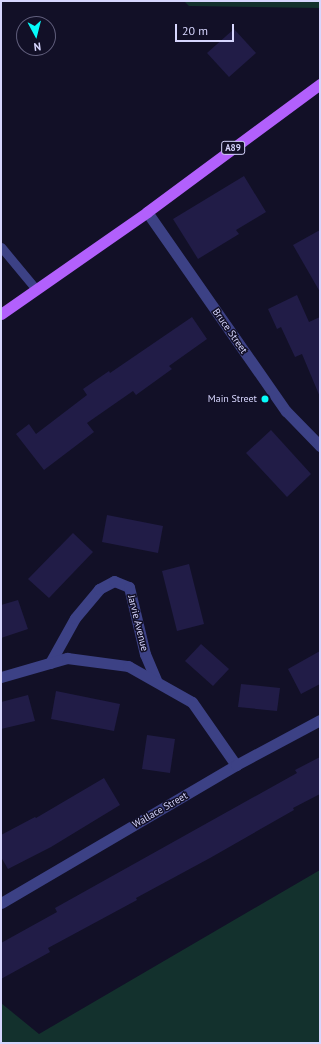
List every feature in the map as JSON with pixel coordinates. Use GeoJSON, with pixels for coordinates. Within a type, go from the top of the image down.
{"type":"FeatureCollection","features":[{"type":"Feature","properties":{"kind":"main road","name":"A89"},"geometry":{"type":"LineString","coordinates":[[1,314],[147,212],[320,84]]}},
{"type":"Feature","properties":{"kind":"street","name":"Bruce Street"},"geometry":{"type":"LineString","coordinates":[[147,212],[286,411],[320,446]]}},
{"type":"Feature","properties":{"kind":"street","name":"Jarvie Avenue"},"geometry":{"type":"LineString","coordinates":[[50,663],[75,618],[99,589],[114,581],[129,587],[145,654],[157,682]]}},
{"type":"Feature","properties":{"kind":"street"},"geometry":{"type":"LineString","coordinates":[[1,677],[67,658],[128,666],[192,702],[236,765]]}},
{"type":"Feature","properties":{"kind":"street","name":"Wallace Street"},"geometry":{"type":"LineString","coordinates":[[1,903],[236,765],[320,720]]}},
{"type":"Feature","properties":{"kind":"lane"},"geometry":{"type":"LineString","coordinates":[[1,247],[36,289]]}},
{"type":"Feature","properties":{"kind":"green space"},"geometry":{"type":"Polygon","coordinates":[[[184,1],[320,1],[320,8],[189,6],[184,1]]]}},
{"type":"Feature","properties":{"kind":"green space"},"geometry":{"type":"Polygon","coordinates":[[[320,870],[320,1043],[1,1043],[1,1003],[39,1034],[320,870]]]}},
{"type":"Feature","properties":{"kind":"building"},"geometry":{"type":"Polygon","coordinates":[[[234,29],[256,53],[229,77],[207,53],[234,29]]]}},
{"type":"Feature","properties":{"kind":"building"},"geometry":{"type":"Polygon","coordinates":[[[244,176],[266,212],[236,230],[239,234],[198,259],[173,219],[244,176]]]}},
{"type":"Feature","properties":{"kind":"building"},"geometry":{"type":"Polygon","coordinates":[[[320,230],[320,292],[293,245],[320,230]]]}},
{"type":"Feature","properties":{"kind":"building"},"geometry":{"type":"Polygon","coordinates":[[[297,295],[309,322],[320,317],[320,397],[302,354],[295,357],[281,327],[277,329],[268,309],[297,295]]]}},
{"type":"Feature","properties":{"kind":"building"},"geometry":{"type":"Polygon","coordinates":[[[192,317],[207,339],[169,366],[172,369],[136,395],[133,391],[87,423],[94,432],[44,470],[16,434],[29,424],[36,434],[87,395],[83,389],[109,371],[110,373],[192,317]]]}},
{"type":"Feature","properties":{"kind":"building"},"geometry":{"type":"Polygon","coordinates":[[[271,430],[311,474],[287,497],[246,453],[271,430]]]}},
{"type":"Feature","properties":{"kind":"building"},"geometry":{"type":"Polygon","coordinates":[[[107,515],[163,526],[158,553],[102,542],[107,515]]]}},
{"type":"Feature","properties":{"kind":"building"},"geometry":{"type":"Polygon","coordinates":[[[73,533],[93,552],[49,598],[28,579],[73,533]]]}},
{"type":"Feature","properties":{"kind":"building"},"geometry":{"type":"Polygon","coordinates":[[[189,564],[204,624],[177,631],[162,571],[189,564]]]}},
{"type":"Feature","properties":{"kind":"building"},"geometry":{"type":"Polygon","coordinates":[[[18,600],[28,629],[1,638],[1,605],[18,600]]]}},
{"type":"Feature","properties":{"kind":"building"},"geometry":{"type":"Polygon","coordinates":[[[201,644],[229,669],[213,686],[185,661],[201,644]]]}},
{"type":"Feature","properties":{"kind":"building"},"geometry":{"type":"Polygon","coordinates":[[[320,651],[320,684],[301,694],[288,669],[320,651]]]}},
{"type":"Feature","properties":{"kind":"building"},"geometry":{"type":"Polygon","coordinates":[[[241,684],[280,688],[277,711],[238,707],[241,684]]]}},
{"type":"Feature","properties":{"kind":"building"},"geometry":{"type":"Polygon","coordinates":[[[56,691],[120,704],[114,731],[51,719],[56,691]]]}},
{"type":"Feature","properties":{"kind":"building"},"geometry":{"type":"Polygon","coordinates":[[[28,695],[35,721],[1,729],[1,702],[28,695]]]}},
{"type":"Feature","properties":{"kind":"building"},"geometry":{"type":"Polygon","coordinates":[[[147,735],[175,739],[170,773],[142,769],[147,735]]]}},
{"type":"Feature","properties":{"kind":"building"},"geometry":{"type":"Polygon","coordinates":[[[320,757],[320,794],[293,808],[294,810],[210,858],[136,898],[137,900],[48,948],[50,952],[1,979],[1,943],[57,912],[55,908],[297,773],[295,770],[320,757]]]}},
{"type":"Feature","properties":{"kind":"building"},"geometry":{"type":"Polygon","coordinates":[[[104,778],[120,805],[51,847],[8,869],[1,857],[1,835],[35,817],[36,818],[104,778]]]}},
{"type":"Feature","properties":{"kind":"place","name":"Main Street"},"geometry":{"type":"Point","coordinates":[265,399]}}]}
